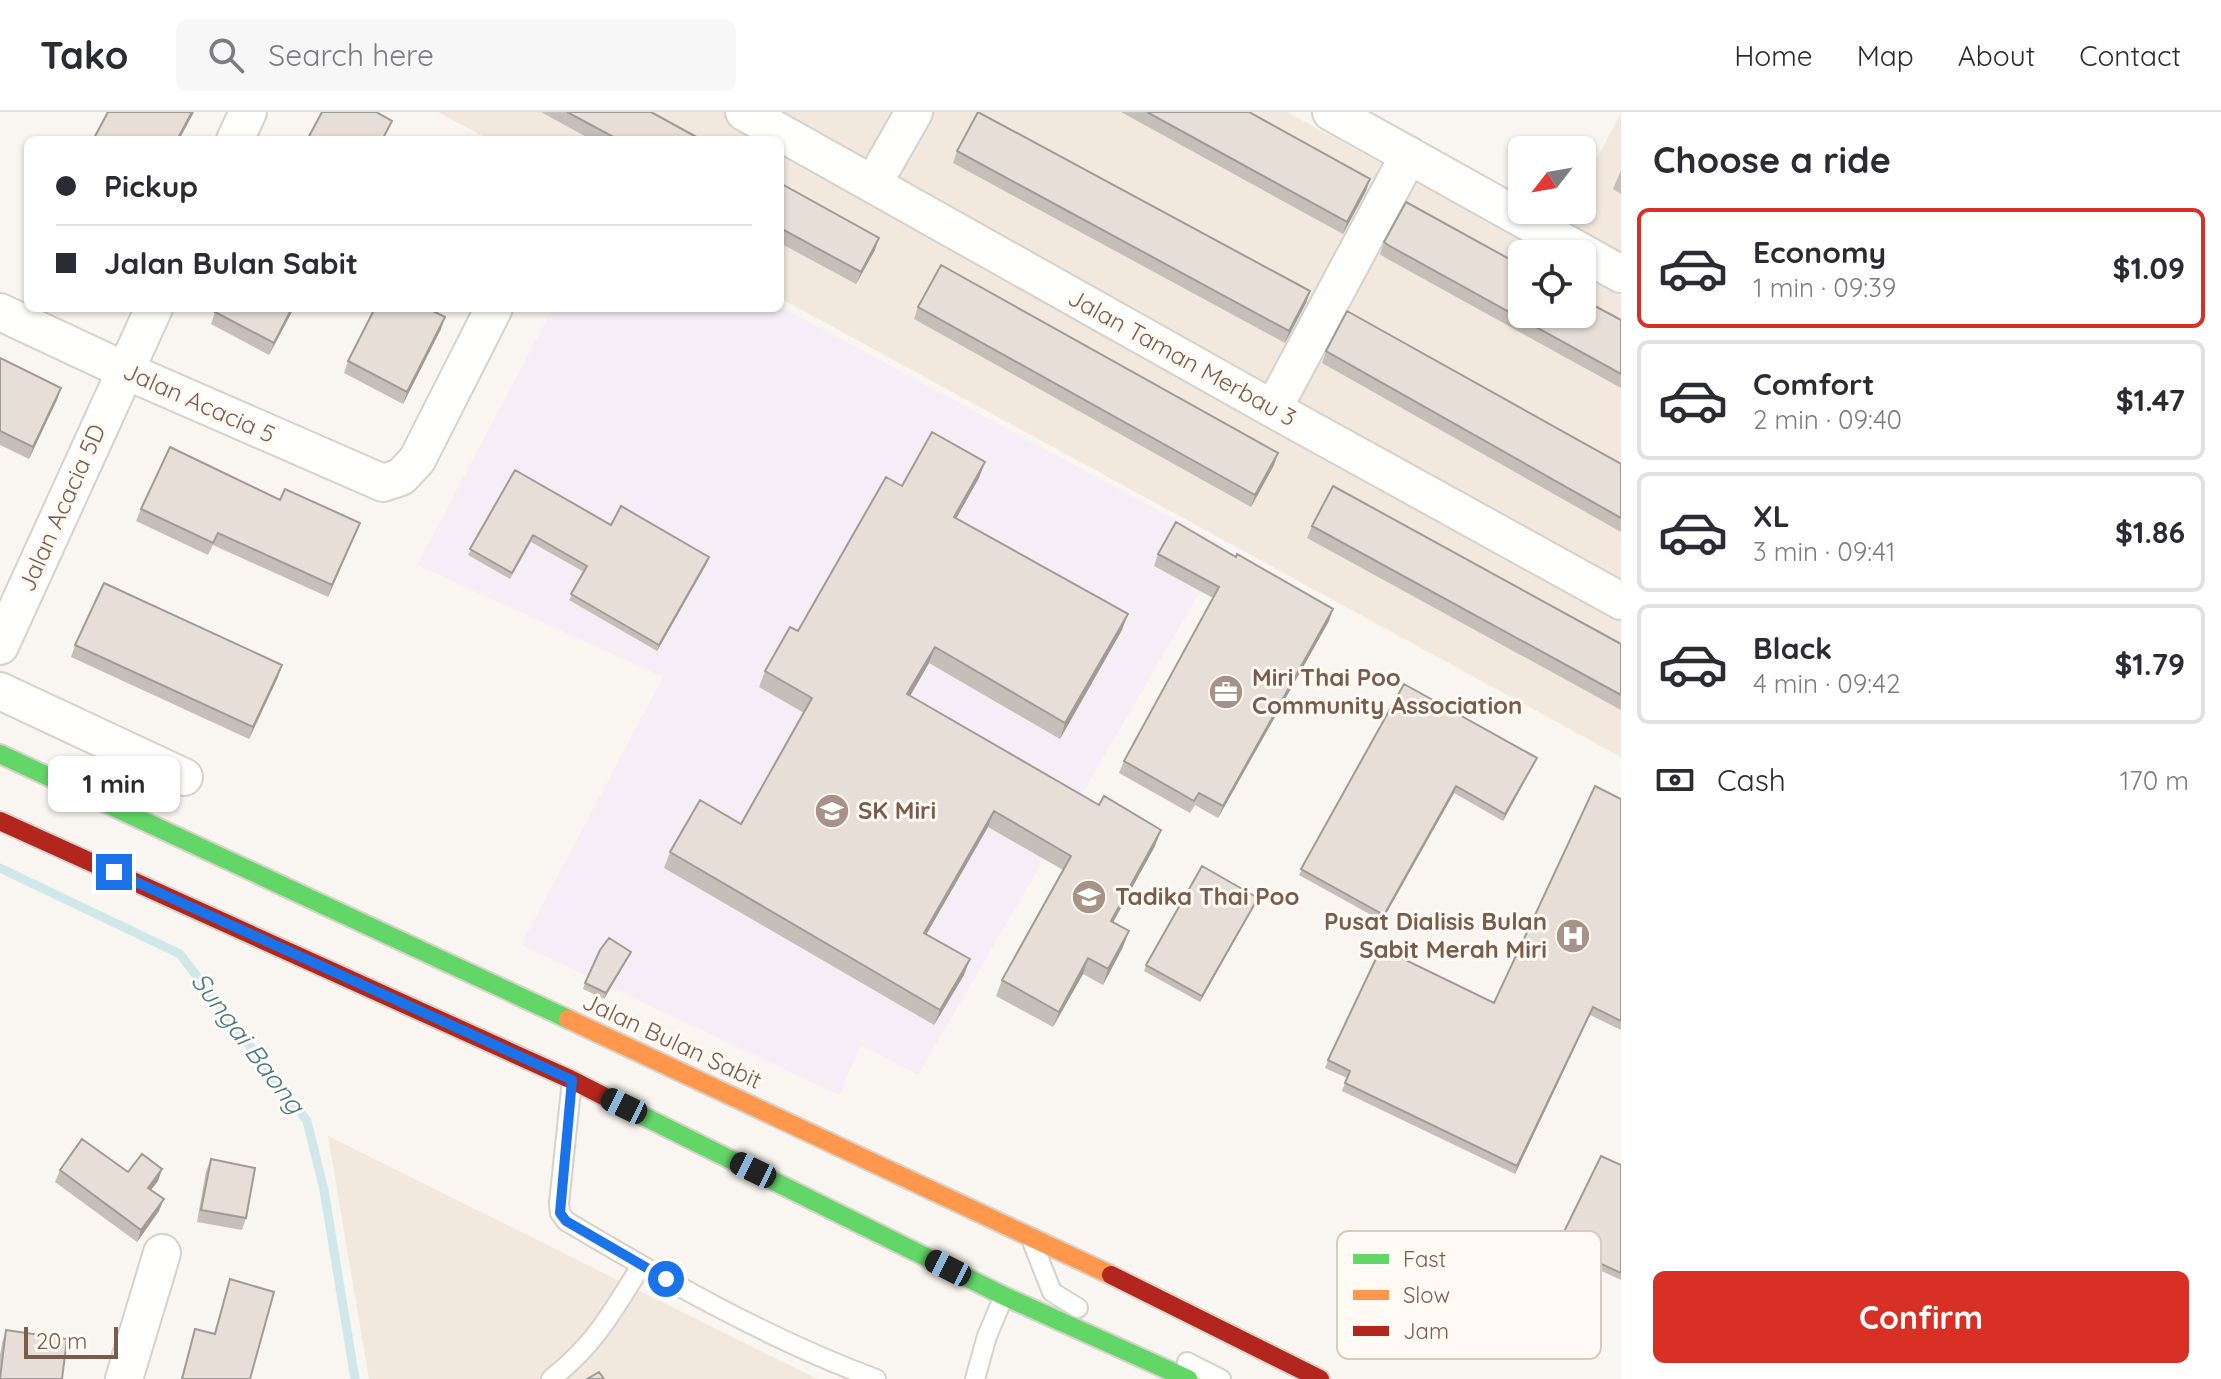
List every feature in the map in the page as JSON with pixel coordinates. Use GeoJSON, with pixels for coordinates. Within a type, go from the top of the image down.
{"type":"FeatureCollection","features":[{"type":"Feature","properties":{"kind":"main road","name":"Jalan Bulan Sabit"},"geometry":{"type":"LineString","coordinates":[[0,754],[1030,1235],[1320,1379]]}},
{"type":"Feature","properties":{"kind":"main road"},"geometry":{"type":"LineString","coordinates":[[0,821],[572,1080],[1004,1296],[1188,1379]]}},
{"type":"Feature","properties":{"kind":"street"},"geometry":{"type":"LineString","coordinates":[[237,136],[248,112]]}},
{"type":"Feature","properties":{"kind":"street","name":"Jalan Taman Merbau 3"},"geometry":{"type":"LineString","coordinates":[[744,112],[1621,601]]}},
{"type":"Feature","properties":{"kind":"street"},"geometry":{"type":"LineString","coordinates":[[873,184],[914,112]]}},
{"type":"Feature","properties":{"kind":"street"},"geometry":{"type":"LineString","coordinates":[[1331,112],[1621,274]]}},
{"type":"Feature","properties":{"kind":"street"},"geometry":{"type":"LineString","coordinates":[[1273,409],[1409,155]]}},
{"type":"Feature","properties":{"kind":"street","name":"Jalan Acacia 5"},"geometry":{"type":"LineString","coordinates":[[0,312],[124,370],[383,483],[401,477],[417,460],[492,312]]}},
{"type":"Feature","properties":{"kind":"street","name":"Jalan Acacia 5D"},"geometry":{"type":"LineString","coordinates":[[0,646],[152,312]]}},
{"type":"Feature","properties":{"kind":"street"},"geometry":{"type":"LineString","coordinates":[[0,691],[184,777]]}},
{"type":"Feature","properties":{"kind":"street"},"geometry":{"type":"LineString","coordinates":[[124,1379],[162,1253]]}},
{"type":"Feature","properties":{"kind":"lane"},"geometry":{"type":"LineString","coordinates":[[572,1080],[560,1213],[566,1221],[641,1266],[741,1318],[853,1375],[876,1379]]}},
{"type":"Feature","properties":{"kind":"lane"},"geometry":{"type":"LineString","coordinates":[[1030,1235],[1052,1292],[1221,1379]]}},
{"type":"Feature","properties":{"kind":"lane"},"geometry":{"type":"LineString","coordinates":[[551,1379],[597,1336],[641,1266]]}},
{"type":"Feature","properties":{"kind":"lane"},"geometry":{"type":"LineString","coordinates":[[975,1379],[987,1336],[1004,1296]]}},
{"type":"Feature","properties":{"kind":"shaded area"},"geometry":{"type":"Polygon","coordinates":[[[438,112],[1287,112],[1522,240],[1508,240],[1508,328],[1596,328],[1596,240],[1553,240],[1562,224],[1596,224],[1596,160],[1621,113],[1621,757],[784,300],[784,136],[483,136],[438,112]]]}},
{"type":"Feature","properties":{"kind":"shaded area","name":"SK Miri"},"geometry":{"type":"Polygon","coordinates":[[[784,308],[1226,547],[918,1075],[861,1045],[839,1095],[521,945],[663,677],[417,565],[551,312],[784,312],[784,308]]]}},
{"type":"Feature","properties":{"kind":"shaded area"},"geometry":{"type":"Polygon","coordinates":[[[328,1136],[817,1379],[369,1379],[328,1136]]]}},
{"type":"Feature","properties":{"kind":"building"},"geometry":{"type":"Polygon","coordinates":[[[108,112],[192,112],[179,136],[95,136],[108,112]]]}},
{"type":"Feature","properties":{"kind":"building"},"geometry":{"type":"Polygon","coordinates":[[[322,112],[376,112],[392,121],[384,136],[309,136],[322,112]]]}},
{"type":"Feature","properties":{"kind":"building"},"geometry":{"type":"Polygon","coordinates":[[[567,112],[651,112],[695,136],[612,136],[567,112]]]}},
{"type":"Feature","properties":{"kind":"building"},"geometry":{"type":"Polygon","coordinates":[[[978,112],[1310,291],[1289,331],[957,151],[978,112]]]}},
{"type":"Feature","properties":{"kind":"building"},"geometry":{"type":"Polygon","coordinates":[[[1147,112],[1249,112],[1370,179],[1347,222],[1147,112]]]}},
{"type":"Feature","properties":{"kind":"building"},"geometry":{"type":"Polygon","coordinates":[[[784,185],[879,238],[861,272],[784,230],[784,185]]]}},
{"type":"Feature","properties":{"kind":"building"},"geometry":{"type":"Polygon","coordinates":[[[1406,202],[1508,258],[1508,311],[1388,245],[1384,242],[1406,202]]]}},
{"type":"Feature","properties":{"kind":"building"},"geometry":{"type":"Polygon","coordinates":[[[941,265],[1278,453],[1255,495],[918,307],[941,265]]]}},
{"type":"Feature","properties":{"kind":"building"},"geometry":{"type":"Polygon","coordinates":[[[1596,307],[1621,320],[1621,374],[1538,328],[1596,328],[1596,307]]]}},
{"type":"Feature","properties":{"kind":"building"},"geometry":{"type":"Polygon","coordinates":[[[1347,311],[1621,464],[1621,518],[1326,351],[1347,311]]]}},
{"type":"Feature","properties":{"kind":"building"},"geometry":{"type":"Polygon","coordinates":[[[215,312],[290,312],[274,343],[215,312]]]}},
{"type":"Feature","properties":{"kind":"building"},"geometry":{"type":"Polygon","coordinates":[[[373,312],[435,312],[445,317],[407,392],[348,361],[373,312]]]}},
{"type":"Feature","properties":{"kind":"building"},"geometry":{"type":"Polygon","coordinates":[[[0,358],[61,388],[33,447],[0,431],[0,358]]]}},
{"type":"Feature","properties":{"kind":"building"},"geometry":{"type":"Polygon","coordinates":[[[932,432],[985,462],[954,517],[1128,614],[1065,723],[935,647],[907,694],[1099,805],[1104,796],[1161,830],[1111,921],[1129,931],[1108,969],[1088,958],[1059,1012],[1002,980],[1071,856],[994,811],[924,933],[970,959],[940,1010],[670,852],[700,800],[741,824],[812,698],[765,671],[790,627],[798,631],[886,477],[902,486],[932,432]]]}},
{"type":"Feature","properties":{"kind":"building"},"geometry":{"type":"Polygon","coordinates":[[[170,447],[280,500],[285,489],[360,523],[332,585],[218,533],[213,543],[141,509],[170,447]]]}},
{"type":"Feature","properties":{"kind":"building"},"geometry":{"type":"Polygon","coordinates":[[[515,470],[611,525],[621,506],[709,557],[659,645],[571,594],[587,566],[533,535],[512,573],[470,549],[515,470]]]}},
{"type":"Feature","properties":{"kind":"building"},"geometry":{"type":"Polygon","coordinates":[[[1333,486],[1621,644],[1621,695],[1312,526],[1333,486]]]}},
{"type":"Feature","properties":{"kind":"building","name":"Miri Thai Poo Community Association"},"geometry":{"type":"Polygon","coordinates":[[[1176,522],[1333,609],[1223,806],[1199,793],[1194,801],[1124,761],[1219,587],[1158,554],[1176,522]]]}},
{"type":"Feature","properties":{"kind":"building"},"geometry":{"type":"Polygon","coordinates":[[[104,583],[282,665],[253,727],[75,645],[104,583]]]}},
{"type":"Feature","properties":{"kind":"building"},"geometry":{"type":"Polygon","coordinates":[[[1404,684],[1537,758],[1505,814],[1456,786],[1384,915],[1301,869],[1404,684]]]}},
{"type":"Feature","properties":{"kind":"building"},"geometry":{"type":"Polygon","coordinates":[[[1595,786],[1621,799],[1621,1021],[1593,1007],[1517,1166],[1345,1083],[1350,1071],[1328,1060],[1381,948],[1494,1003],[1595,786]]]}},
{"type":"Feature","properties":{"kind":"building"},"geometry":{"type":"Polygon","coordinates":[[[1202,866],[1258,898],[1202,996],[1146,965],[1202,866]]]}},
{"type":"Feature","properties":{"kind":"building"},"geometry":{"type":"Polygon","coordinates":[[[609,938],[631,952],[606,993],[585,983],[609,938]]]}},
{"type":"Feature","properties":{"kind":"building"},"geometry":{"type":"Polygon","coordinates":[[[82,1139],[128,1172],[142,1154],[162,1169],[148,1188],[164,1199],[141,1230],[60,1170],[82,1139]]]}},
{"type":"Feature","properties":{"kind":"building"},"geometry":{"type":"Polygon","coordinates":[[[1601,1156],[1621,1165],[1621,1273],[1601,1264],[1601,1231],[1564,1231],[1601,1156]]]}},
{"type":"Feature","properties":{"kind":"building"},"geometry":{"type":"Polygon","coordinates":[[[211,1159],[255,1168],[246,1218],[201,1210],[211,1159]]]}},
{"type":"Feature","properties":{"kind":"building"},"geometry":{"type":"Polygon","coordinates":[[[230,1279],[274,1292],[250,1379],[182,1379],[195,1329],[215,1334],[230,1279]]]}},
{"type":"Feature","properties":{"kind":"building"},"geometry":{"type":"Polygon","coordinates":[[[6,1330],[67,1339],[62,1379],[0,1379],[6,1330]]]}},
{"type":"Feature","properties":{"kind":"building"},"geometry":{"type":"Polygon","coordinates":[[[599,1372],[604,1379],[587,1379],[599,1372]]]}},
{"type":"Feature","properties":{"kind":"waterway","name":"Sungai Baong"},"geometry":{"type":"LineString","coordinates":[[0,868],[180,954],[307,1121],[324,1190],[355,1379]]}},
{"type":"Feature","properties":{"kind":"traffic: fast"},"geometry":{"type":"LineString","coordinates":[[0,754],[568,1019]]}},
{"type":"Feature","properties":{"kind":"traffic: fast"},"geometry":{"type":"LineString","coordinates":[[623,1106],[1004,1296],[1188,1379]]}},
{"type":"Feature","properties":{"kind":"traffic: slow"},"geometry":{"type":"LineString","coordinates":[[568,1019],[1111,1275]]}},
{"type":"Feature","properties":{"kind":"traffic: jam"},"geometry":{"type":"LineString","coordinates":[[0,821],[572,1080],[623,1106]]}},
{"type":"Feature","properties":{"kind":"traffic: jam"},"geometry":{"type":"LineString","coordinates":[[1111,1275],[1320,1379]]}},
{"type":"Feature","properties":{"kind":"place","name":"Miri Thai Poo Community Association"},"geometry":{"type":"Point","coordinates":[1226,692]}},
{"type":"Feature","properties":{"kind":"place","name":"SK Miri"},"geometry":{"type":"Point","coordinates":[832,811]}},
{"type":"Feature","properties":{"kind":"place","name":"Tadika Thai Poo"},"geometry":{"type":"Point","coordinates":[1089,897]}},
{"type":"Feature","properties":{"kind":"place","name":"Pusat Dialisis Bulan Sabit Merah Miri"},"geometry":{"type":"Point","coordinates":[1573,936]}},
{"type":"Feature","properties":{"kind":"route"},"geometry":{"type":"LineString","coordinates":[[114,872],[572,1080],[560,1213],[566,1221],[666,1279]]}}]}
